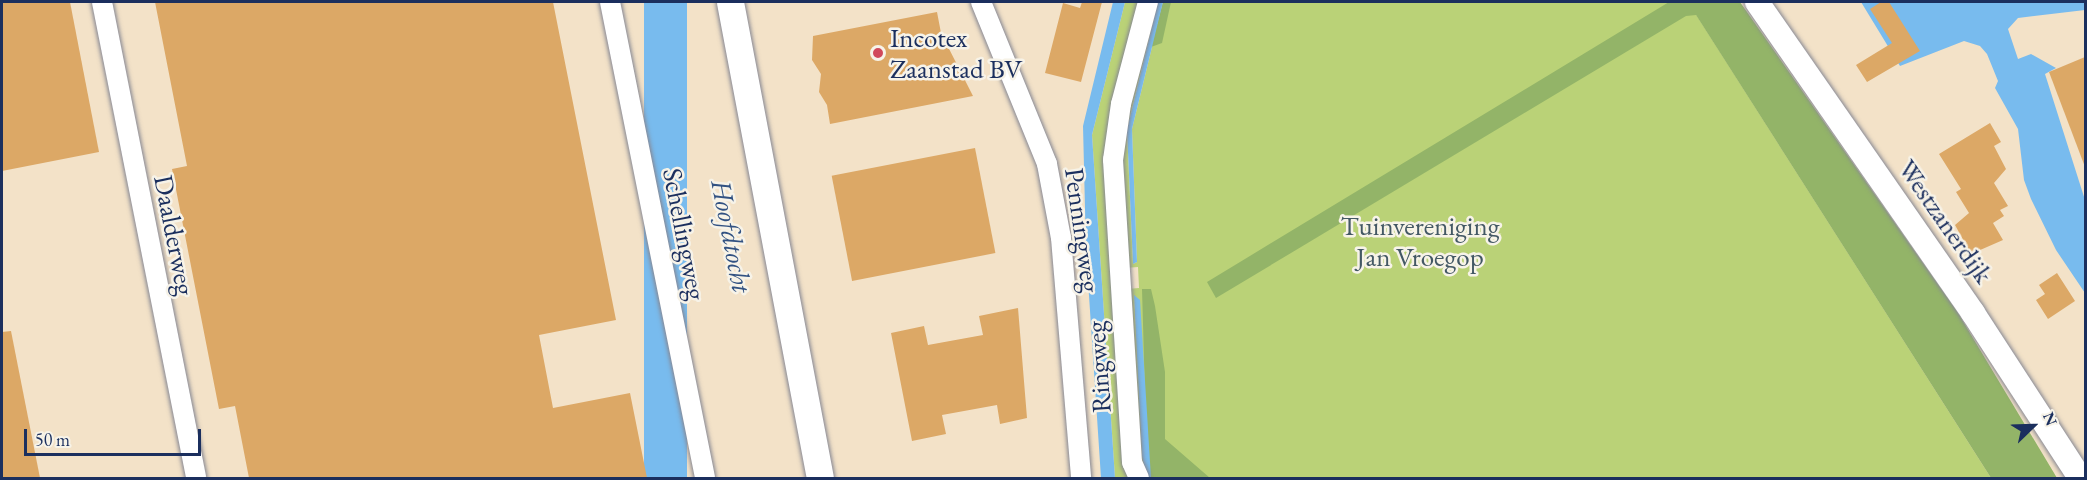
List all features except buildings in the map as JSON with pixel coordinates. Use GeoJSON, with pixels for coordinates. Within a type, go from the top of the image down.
{"type":"FeatureCollection","features":[{"type":"Feature","properties":{"kind":"main road"},"geometry":{"type":"LineString","coordinates":[[730,2],[820,478]]}},
{"type":"Feature","properties":{"kind":"street","name":"Daalderweg"},"geometry":{"type":"LineString","coordinates":[[102,2],[196,478]]}},
{"type":"Feature","properties":{"kind":"street","name":"Schellingweg"},"geometry":{"type":"LineString","coordinates":[[610,2],[705,478]]}},
{"type":"Feature","properties":{"kind":"street","name":"Penningweg"},"geometry":{"type":"LineString","coordinates":[[981,2],[1047,164],[1061,238],[1081,478]]}},
{"type":"Feature","properties":{"kind":"street","name":"Ringweg"},"geometry":{"type":"LineString","coordinates":[[1139,478],[1132,462],[1113,160],[1121,104],[1148,2]]}},
{"type":"Feature","properties":{"kind":"street","name":"Westzanerdijk"},"geometry":{"type":"LineString","coordinates":[[1757,2],[1973,313],[2080,478]]}},
{"type":"Feature","properties":{"kind":"green space"},"geometry":{"type":"Polygon","coordinates":[[[1125,2],[1141,2],[1118,92],[1131,478],[1115,478],[1092,135],[1125,2]]]}},
{"type":"Feature","properties":{"kind":"green space","name":"Tuinvereniging Jan Vroegop"},"geometry":{"type":"Polygon","coordinates":[[[1153,2],[1158,2],[1127,130],[1133,264],[1137,262],[1132,129],[1163,2],[1688,2],[1991,478],[1151,478],[1134,295],[1146,475],[1141,467],[1127,289],[1139,288],[1138,267],[1125,268],[1120,142],[1153,2]]]}},
{"type":"Feature","properties":{"kind":"green space"},"geometry":{"type":"Polygon","coordinates":[[[1163,2],[1171,2],[1162,43],[1151,47],[1163,2]]]}},
{"type":"Feature","properties":{"kind":"green space"},"geometry":{"type":"Polygon","coordinates":[[[1669,2],[1740,2],[1958,313],[2057,478],[1991,478],[1696,15],[1686,16],[1216,298],[1207,282],[1669,2]]]}},
{"type":"Feature","properties":{"kind":"green space"},"geometry":{"type":"Polygon","coordinates":[[[1142,289],[1151,289],[1155,306],[1165,372],[1165,439],[1210,478],[1151,478],[1147,464],[1142,289]]]}},
{"type":"Feature","properties":{"kind":"water"},"geometry":{"type":"Polygon","coordinates":[[[644,2],[687,2],[687,478],[644,478],[644,2]]]}},
{"type":"Feature","properties":{"kind":"water"},"geometry":{"type":"Polygon","coordinates":[[[1113,2],[1125,2],[1092,135],[1115,478],[1101,478],[1086,250],[1083,126],[1113,2]]]}},
{"type":"Feature","properties":{"kind":"water"},"geometry":{"type":"Polygon","coordinates":[[[1158,2],[1163,2],[1132,129],[1137,262],[1133,264],[1127,130],[1158,2]]]}},
{"type":"Feature","properties":{"kind":"water"},"geometry":{"type":"Polygon","coordinates":[[[1861,2],[2085,2],[2085,10],[2018,18],[2008,29],[2018,59],[2031,54],[2056,68],[2045,74],[2085,200],[2085,293],[2056,250],[2031,199],[2024,180],[2018,129],[1995,88],[1998,81],[1987,54],[1980,46],[1964,41],[1900,66],[1861,2]]]}},
{"type":"Feature","properties":{"kind":"water"},"geometry":{"type":"Polygon","coordinates":[[[1134,295],[1140,300],[1151,478],[1147,478],[1142,456],[1134,295]]]}},
{"type":"Feature","properties":{"kind":"place","name":"Incotex Zaanstad BV"},"geometry":{"type":"Point","coordinates":[878,53]}},
{"type":"Feature","properties":{"kind":"water label","name":"Hoofdtocht"},"geometry":{"type":"Point","coordinates":[732,236]}}]}
